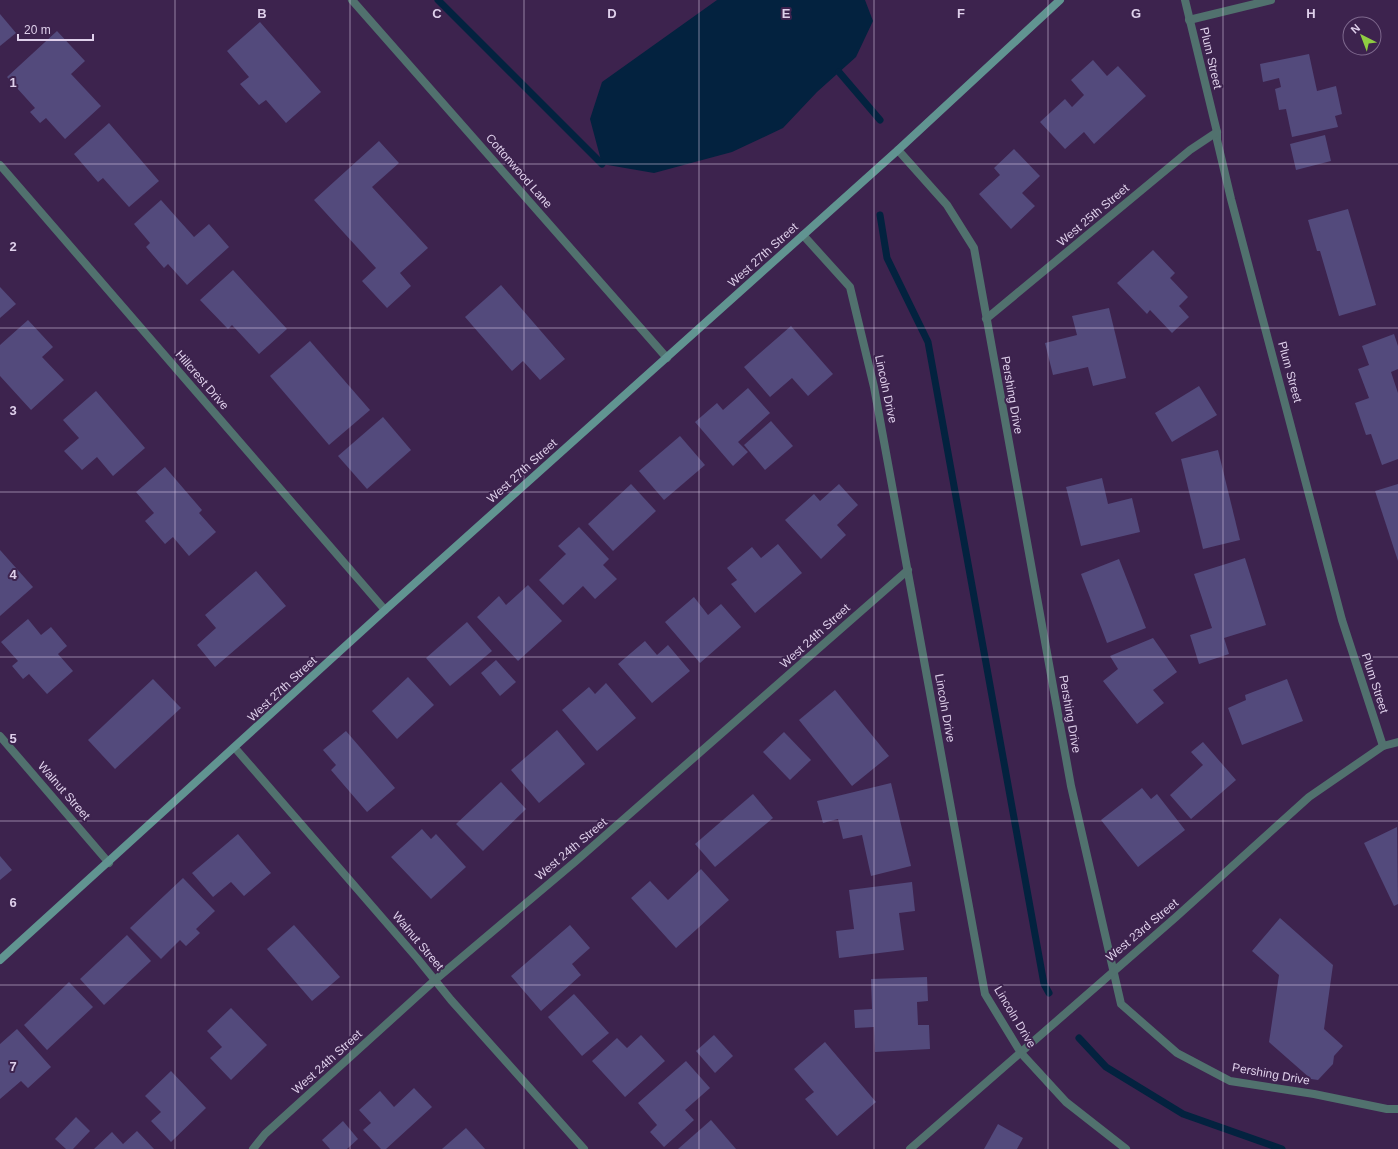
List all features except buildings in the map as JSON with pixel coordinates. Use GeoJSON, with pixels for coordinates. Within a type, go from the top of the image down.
{"type":"FeatureCollection","features":[{"type":"Feature","properties":{"kind":"main road","name":"West 27th Street"},"geometry":{"type":"LineString","coordinates":[[0,960],[109,863],[385,610],[898,150],[1060,0]]}},
{"type":"Feature","properties":{"kind":"street","name":"Cottonwood Lane"},"geometry":{"type":"LineString","coordinates":[[352,0],[667,358]]}},
{"type":"Feature","properties":{"kind":"street","name":"Plum Street"},"geometry":{"type":"LineString","coordinates":[[1185,0],[1217,132],[1217,140],[1231,199],[1342,620],[1383,746]]}},
{"type":"Feature","properties":{"kind":"street"},"geometry":{"type":"LineString","coordinates":[[1189,20],[1270,0]]}},
{"type":"Feature","properties":{"kind":"street","name":"West 25th Street"},"geometry":{"type":"LineString","coordinates":[[986,319],[1190,150],[1217,132]]}},
{"type":"Feature","properties":{"kind":"street","name":"Pershing Drive"},"geometry":{"type":"LineString","coordinates":[[898,150],[947,205],[974,248],[1071,786],[1121,1004],[1177,1053],[1230,1081],[1314,1094],[1387,1109],[1398,1109]]}},
{"type":"Feature","properties":{"kind":"street","name":"Hillcrest Drive"},"geometry":{"type":"LineString","coordinates":[[0,164],[385,610]]}},
{"type":"Feature","properties":{"kind":"street","name":"Lincoln Drive"},"geometry":{"type":"LineString","coordinates":[[802,235],[850,287],[874,387],[984,994],[1021,1052],[1066,1102],[1126,1149]]}},
{"type":"Feature","properties":{"kind":"street","name":"West 24th Street"},"geometry":{"type":"LineString","coordinates":[[253,1149],[265,1134],[435,980],[576,861],[908,570]]}},
{"type":"Feature","properties":{"kind":"street","name":"Walnut Street"},"geometry":{"type":"LineString","coordinates":[[0,736],[109,863]]}},
{"type":"Feature","properties":{"kind":"street","name":"West 23rd Street"},"geometry":{"type":"LineString","coordinates":[[910,1149],[1232,868],[1309,797],[1383,746],[1398,742]]}},
{"type":"Feature","properties":{"kind":"street","name":"Walnut Street"},"geometry":{"type":"LineString","coordinates":[[235,748],[435,980],[584,1149]]}},
{"type":"Feature","properties":{"kind":"water"},"geometry":{"type":"Polygon","coordinates":[[[717,0],[865,0],[873,21],[856,57],[817,92],[783,128],[732,152],[654,173],[602,164],[590,119],[602,82],[717,0]]]}},
{"type":"Feature","properties":{"kind":"waterway"},"geometry":{"type":"LineString","coordinates":[[438,0],[602,164]]}},
{"type":"Feature","properties":{"kind":"waterway"},"geometry":{"type":"LineString","coordinates":[[839,72],[880,120]]}},
{"type":"Feature","properties":{"kind":"waterway"},"geometry":{"type":"LineString","coordinates":[[880,215],[887,258],[928,342],[1044,984],[1049,993]]}},
{"type":"Feature","properties":{"kind":"waterway"},"geometry":{"type":"LineString","coordinates":[[1079,1038],[1106,1067],[1183,1114],[1282,1149]]}}]}
